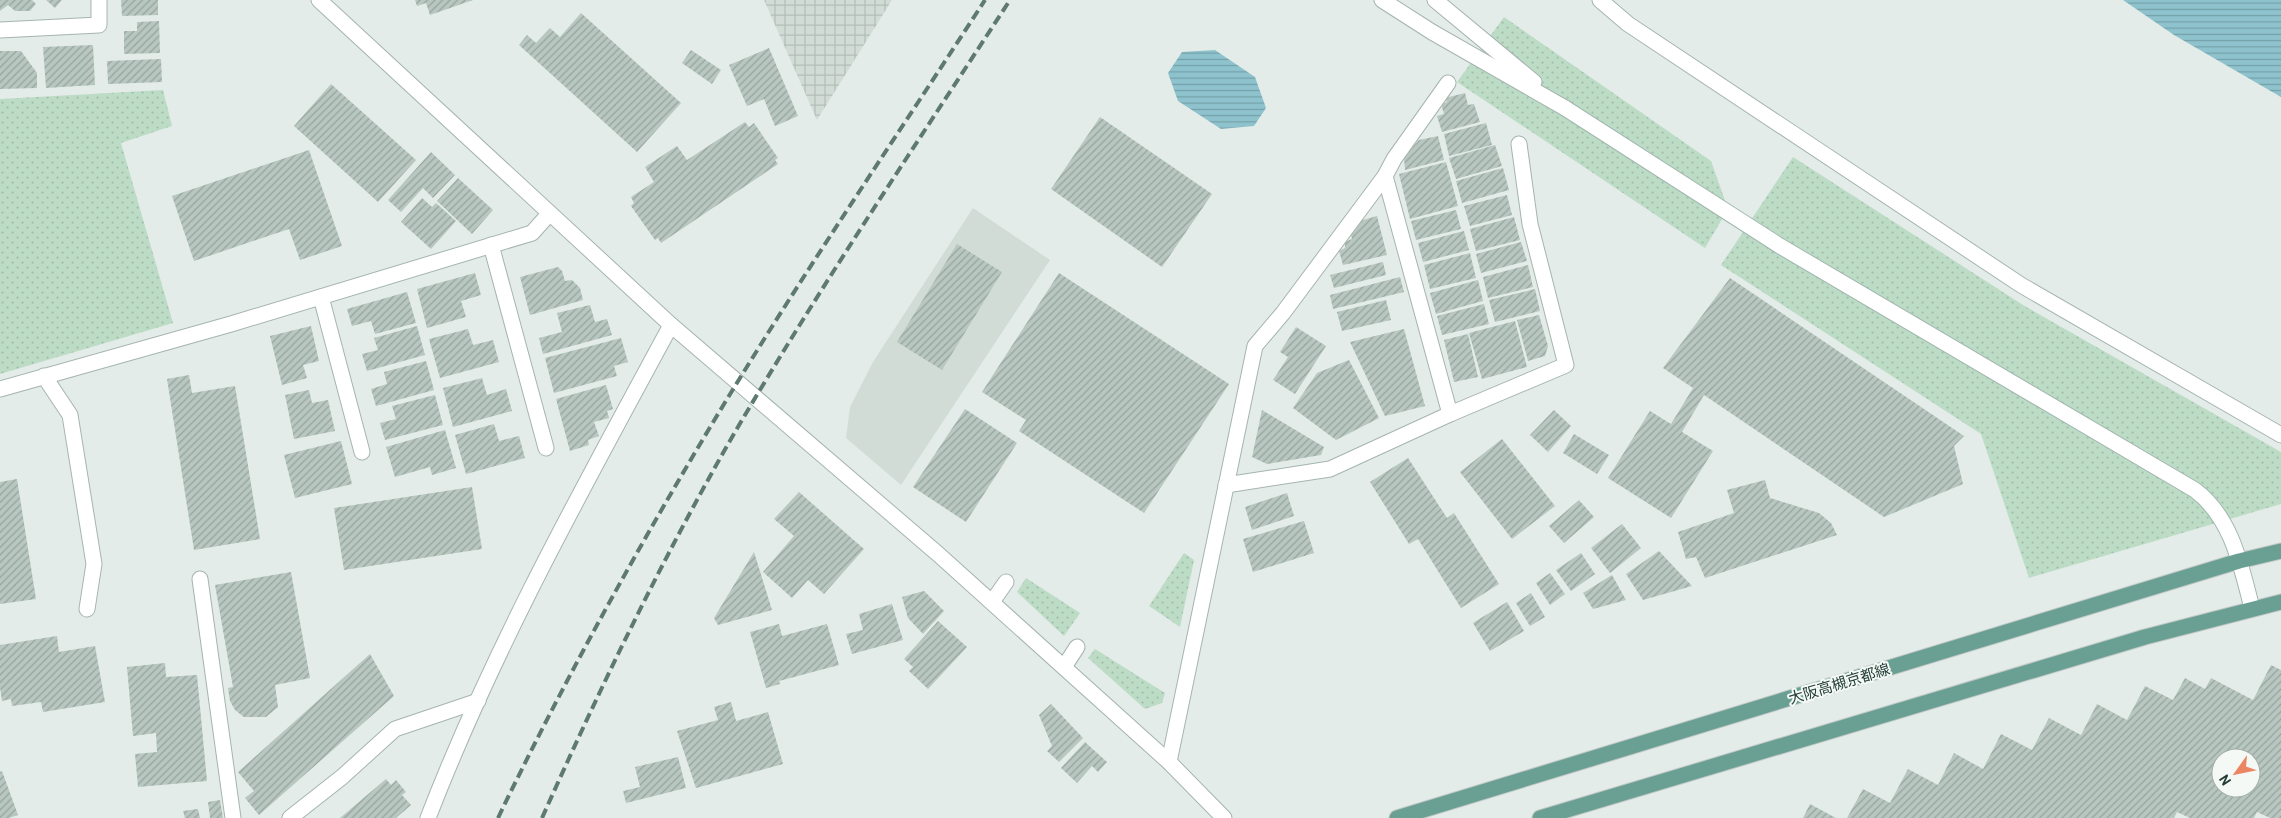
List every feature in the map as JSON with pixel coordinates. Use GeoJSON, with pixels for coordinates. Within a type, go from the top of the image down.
{"type":"FeatureCollection","features":[{"type":"Feature","properties":{"kind":"main road","name":"大阪高槻京都線"},"geometry":{"type":"LineString","coordinates":[[1397,818],[2239,561],[2281,551]]}},
{"type":"Feature","properties":{"kind":"main road"},"geometry":{"type":"LineString","coordinates":[[1540,818],[2136,640],[2270,605]]}},
{"type":"Feature","properties":{"kind":"street"},"geometry":{"type":"LineString","coordinates":[[0,30],[99,24],[99,0]]}},
{"type":"Feature","properties":{"kind":"street"},"geometry":{"type":"LineString","coordinates":[[318,0],[671,325],[992,602],[1064,667],[1169,762],[1224,818]]}},
{"type":"Feature","properties":{"kind":"street"},"geometry":{"type":"LineString","coordinates":[[1382,0],[1432,32],[1565,108],[1780,246],[2196,490],[2206,498],[2220,515],[2239,561],[2270,605]]}},
{"type":"Feature","properties":{"kind":"street"},"geometry":{"type":"LineString","coordinates":[[1435,0],[1565,108]]}},
{"type":"Feature","properties":{"kind":"street"},"geometry":{"type":"LineString","coordinates":[[1600,0],[1628,24],[2021,285],[2281,435]]}},
{"type":"Feature","properties":{"kind":"street"},"geometry":{"type":"LineString","coordinates":[[1169,762],[1254,346],[1284,313],[1385,176],[1394,159],[1448,83]]}},
{"type":"Feature","properties":{"kind":"street"},"geometry":{"type":"LineString","coordinates":[[1226,484],[1330,470],[1450,414],[1566,365],[1530,224],[1519,144]]}},
{"type":"Feature","properties":{"kind":"street"},"geometry":{"type":"LineString","coordinates":[[1385,176],[1450,414]]}},
{"type":"Feature","properties":{"kind":"street"},"geometry":{"type":"LineString","coordinates":[[0,389],[321,297],[532,233],[549,214]]}},
{"type":"Feature","properties":{"kind":"street"},"geometry":{"type":"LineString","coordinates":[[491,245],[546,448]]}},
{"type":"Feature","properties":{"kind":"street"},"geometry":{"type":"LineString","coordinates":[[321,297],[362,452]]}},
{"type":"Feature","properties":{"kind":"street"},"geometry":{"type":"LineString","coordinates":[[428,818],[478,701],[553,545],[671,325]]}},
{"type":"Feature","properties":{"kind":"street"},"geometry":{"type":"LineString","coordinates":[[44,376],[70,416],[94,564],[87,609]]}},
{"type":"Feature","properties":{"kind":"street"},"geometry":{"type":"LineString","coordinates":[[200,579],[233,818]]}},
{"type":"Feature","properties":{"kind":"street"},"geometry":{"type":"LineString","coordinates":[[992,602],[1006,582]]}},
{"type":"Feature","properties":{"kind":"street"},"geometry":{"type":"LineString","coordinates":[[1064,667],[1077,647]]}},
{"type":"Feature","properties":{"kind":"street"},"geometry":{"type":"LineString","coordinates":[[290,818],[342,777],[395,729],[478,701]]}},
{"type":"Feature","properties":{"kind":"shaded area"},"geometry":{"type":"Polygon","coordinates":[[[764,0],[892,0],[817,120],[764,0]]]}},
{"type":"Feature","properties":{"kind":"shaded area"},"geometry":{"type":"Polygon","coordinates":[[[973,208],[1050,260],[901,485],[846,438],[850,407],[873,362],[973,208]]]}},
{"type":"Feature","properties":{"kind":"green space"},"geometry":{"type":"Polygon","coordinates":[[[1504,17],[1711,161],[1728,209],[1705,248],[1457,82],[1504,17]]]}},
{"type":"Feature","properties":{"kind":"green space"},"geometry":{"type":"Polygon","coordinates":[[[163,90],[172,126],[121,143],[173,323],[0,374],[0,99],[163,90]]]}},
{"type":"Feature","properties":{"kind":"green space"},"geometry":{"type":"Polygon","coordinates":[[[1793,157],[2023,305],[2281,452],[2281,504],[2029,578],[1981,434],[1721,265],[1793,157]]]}},
{"type":"Feature","properties":{"kind":"green space"},"geometry":{"type":"Polygon","coordinates":[[[1184,553],[1194,560],[1180,627],[1149,606],[1184,553]]]}},
{"type":"Feature","properties":{"kind":"green space"},"geometry":{"type":"Polygon","coordinates":[[[1026,578],[1080,613],[1064,636],[1017,592],[1026,578]]]}},
{"type":"Feature","properties":{"kind":"green space"},"geometry":{"type":"Polygon","coordinates":[[[1095,649],[1165,693],[1162,703],[1145,709],[1088,658],[1095,649]]]}},
{"type":"Feature","properties":{"kind":"water"},"geometry":{"type":"Polygon","coordinates":[[[2123,0],[2281,0],[2281,97],[2174,35],[2123,0]]]}},
{"type":"Feature","properties":{"kind":"water"},"geometry":{"type":"Polygon","coordinates":[[[1215,50],[1255,77],[1266,108],[1254,126],[1221,129],[1178,101],[1168,73],[1182,52],[1215,50]]]}},
{"type":"Feature","properties":{"kind":"building"},"geometry":{"type":"Polygon","coordinates":[[[0,0],[32,0],[36,4],[30,11],[15,11],[8,5],[0,11],[0,0]]]}},
{"type":"Feature","properties":{"kind":"building"},"geometry":{"type":"Polygon","coordinates":[[[46,0],[62,0],[55,8],[46,0]]]}},
{"type":"Feature","properties":{"kind":"building"},"geometry":{"type":"Polygon","coordinates":[[[121,0],[158,0],[158,15],[122,16],[121,0]]]}},
{"type":"Feature","properties":{"kind":"building"},"geometry":{"type":"Polygon","coordinates":[[[415,0],[473,0],[430,15],[426,3],[417,6],[415,0]]]}},
{"type":"Feature","properties":{"kind":"building"},"geometry":{"type":"Polygon","coordinates":[[[581,13],[681,103],[637,152],[519,45],[527,35],[536,43],[550,28],[560,37],[581,13]]]}},
{"type":"Feature","properties":{"kind":"building"},"geometry":{"type":"Polygon","coordinates":[[[159,21],[160,53],[124,54],[124,31],[137,31],[137,22],[159,21]]]}},
{"type":"Feature","properties":{"kind":"building"},"geometry":{"type":"Polygon","coordinates":[[[93,45],[95,85],[46,88],[43,47],[93,45]]]}},
{"type":"Feature","properties":{"kind":"building"},"geometry":{"type":"Polygon","coordinates":[[[769,48],[798,116],[775,126],[764,99],[747,106],[729,65],[769,48]]]}},
{"type":"Feature","properties":{"kind":"building"},"geometry":{"type":"Polygon","coordinates":[[[691,50],[721,70],[712,84],[682,63],[691,50]]]}},
{"type":"Feature","properties":{"kind":"building"},"geometry":{"type":"Polygon","coordinates":[[[0,51],[21,51],[37,73],[37,88],[0,89],[0,51]]]}},
{"type":"Feature","properties":{"kind":"building"},"geometry":{"type":"Polygon","coordinates":[[[161,59],[162,82],[108,84],[107,61],[161,59]]]}},
{"type":"Feature","properties":{"kind":"building"},"geometry":{"type":"Polygon","coordinates":[[[331,84],[416,160],[378,202],[294,126],[331,84]]]}},
{"type":"Feature","properties":{"kind":"building"},"geometry":{"type":"Polygon","coordinates":[[[1465,93],[1468,105],[1474,104],[1480,122],[1442,132],[1437,116],[1444,114],[1441,104],[1447,102],[1445,98],[1465,93]]]}},
{"type":"Feature","properties":{"kind":"building"},"geometry":{"type":"Polygon","coordinates":[[[1100,117],[1212,194],[1162,267],[1051,189],[1100,117]]]}},
{"type":"Feature","properties":{"kind":"building"},"geometry":{"type":"Polygon","coordinates":[[[745,122],[749,127],[754,123],[778,158],[775,160],[778,164],[661,243],[658,238],[655,240],[631,206],[634,203],[631,197],[654,182],[645,167],[677,146],[687,160],[745,122]]]}},
{"type":"Feature","properties":{"kind":"building"},"geometry":{"type":"Polygon","coordinates":[[[1486,123],[1492,145],[1449,156],[1444,134],[1486,123]]]}},
{"type":"Feature","properties":{"kind":"building"},"geometry":{"type":"Polygon","coordinates":[[[1438,136],[1444,160],[1405,170],[1404,157],[1419,140],[1438,136]]]}},
{"type":"Feature","properties":{"kind":"building"},"geometry":{"type":"Polygon","coordinates":[[[1495,145],[1502,166],[1456,179],[1449,158],[1495,145]]]}},
{"type":"Feature","properties":{"kind":"building"},"geometry":{"type":"Polygon","coordinates":[[[309,150],[342,246],[300,260],[289,229],[194,261],[172,196],[309,150]]]}},
{"type":"Feature","properties":{"kind":"building"},"geometry":{"type":"Polygon","coordinates":[[[431,152],[455,175],[433,198],[423,188],[401,212],[388,200],[431,152]]]}},
{"type":"Feature","properties":{"kind":"building"},"geometry":{"type":"Polygon","coordinates":[[[1446,162],[1458,206],[1410,219],[1399,174],[1446,162]]]}},
{"type":"Feature","properties":{"kind":"building"},"geometry":{"type":"Polygon","coordinates":[[[1503,168],[1509,190],[1462,203],[1456,181],[1503,168]]]}},
{"type":"Feature","properties":{"kind":"building"},"geometry":{"type":"Polygon","coordinates":[[[458,178],[493,210],[472,234],[437,201],[458,178]]]}},
{"type":"Feature","properties":{"kind":"building"},"geometry":{"type":"Polygon","coordinates":[[[1507,195],[1512,215],[1470,226],[1464,206],[1507,195]]]}},
{"type":"Feature","properties":{"kind":"building"},"geometry":{"type":"Polygon","coordinates":[[[422,198],[432,207],[436,203],[456,221],[431,249],[401,222],[422,198]]]}},
{"type":"Feature","properties":{"kind":"building"},"geometry":{"type":"Polygon","coordinates":[[[1456,210],[1461,229],[1416,240],[1411,221],[1456,210]]]}},
{"type":"Feature","properties":{"kind":"building"},"geometry":{"type":"Polygon","coordinates":[[[1377,216],[1387,255],[1343,265],[1339,251],[1345,248],[1345,242],[1352,239],[1350,231],[1356,222],[1377,216]]]}},
{"type":"Feature","properties":{"kind":"building"},"geometry":{"type":"Polygon","coordinates":[[[1514,217],[1520,240],[1476,251],[1470,229],[1514,217]]]}},
{"type":"Feature","properties":{"kind":"building"},"geometry":{"type":"Polygon","coordinates":[[[1464,231],[1469,250],[1423,262],[1418,243],[1464,231]]]}},
{"type":"Feature","properties":{"kind":"building"},"geometry":{"type":"Polygon","coordinates":[[[1521,242],[1527,261],[1481,273],[1476,254],[1521,242]]]}},
{"type":"Feature","properties":{"kind":"building"},"geometry":{"type":"Polygon","coordinates":[[[957,244],[1002,272],[942,370],[897,342],[957,244]]]}},
{"type":"Feature","properties":{"kind":"building"},"geometry":{"type":"Polygon","coordinates":[[[1470,253],[1476,278],[1430,289],[1424,265],[1470,253]]]}},
{"type":"Feature","properties":{"kind":"building"},"geometry":{"type":"Polygon","coordinates":[[[1383,262],[1386,275],[1334,288],[1330,275],[1383,262]]]}},
{"type":"Feature","properties":{"kind":"building"},"geometry":{"type":"Polygon","coordinates":[[[1528,265],[1533,287],[1488,298],[1483,277],[1528,265]]]}},
{"type":"Feature","properties":{"kind":"building"},"geometry":{"type":"Polygon","coordinates":[[[558,267],[562,271],[565,281],[572,280],[580,288],[583,300],[530,315],[520,277],[558,267]]]}},
{"type":"Feature","properties":{"kind":"building"},"geometry":{"type":"Polygon","coordinates":[[[475,273],[481,295],[461,301],[466,317],[427,328],[417,289],[475,273]]]}},
{"type":"Feature","properties":{"kind":"building"},"geometry":{"type":"Polygon","coordinates":[[[1059,273],[1229,384],[1144,513],[1019,431],[1026,420],[982,392],[1059,273]]]}},
{"type":"Feature","properties":{"kind":"building"},"geometry":{"type":"Polygon","coordinates":[[[1400,277],[1404,292],[1333,309],[1330,295],[1400,277]]]}},
{"type":"Feature","properties":{"kind":"building"},"geometry":{"type":"Polygon","coordinates":[[[1730,278],[1964,436],[1954,446],[1963,484],[1884,517],[1704,395],[1682,432],[1713,451],[1671,518],[1608,478],[1650,411],[1671,424],[1693,388],[1663,368],[1730,278]]]}},
{"type":"Feature","properties":{"kind":"building"},"geometry":{"type":"Polygon","coordinates":[[[1478,280],[1483,301],[1436,314],[1430,293],[1478,280]]]}},
{"type":"Feature","properties":{"kind":"building"},"geometry":{"type":"Polygon","coordinates":[[[1535,289],[1540,311],[1495,322],[1489,300],[1535,289]]]}},
{"type":"Feature","properties":{"kind":"building"},"geometry":{"type":"Polygon","coordinates":[[[407,292],[416,323],[375,334],[371,321],[352,326],[347,309],[407,292]]]}},
{"type":"Feature","properties":{"kind":"building"},"geometry":{"type":"Polygon","coordinates":[[[1386,300],[1391,320],[1342,331],[1337,312],[1386,300]]]}},
{"type":"Feature","properties":{"kind":"building"},"geometry":{"type":"Polygon","coordinates":[[[1484,304],[1489,324],[1442,335],[1437,316],[1484,304]]]}},
{"type":"Feature","properties":{"kind":"building"},"geometry":{"type":"Polygon","coordinates":[[[590,305],[595,322],[607,319],[612,335],[543,354],[539,338],[562,332],[557,313],[590,305]]]}},
{"type":"Feature","properties":{"kind":"building"},"geometry":{"type":"Polygon","coordinates":[[[1539,315],[1548,346],[1545,356],[1528,361],[1517,320],[1539,315]]]}},
{"type":"Feature","properties":{"kind":"building"},"geometry":{"type":"Polygon","coordinates":[[[1515,321],[1527,367],[1482,379],[1469,333],[1515,321]]]}},
{"type":"Feature","properties":{"kind":"building"},"geometry":{"type":"Polygon","coordinates":[[[311,326],[319,361],[303,365],[307,378],[282,385],[270,336],[311,326]]]}},
{"type":"Feature","properties":{"kind":"building"},"geometry":{"type":"Polygon","coordinates":[[[417,326],[425,355],[367,371],[362,354],[378,350],[374,338],[417,326]]]}},
{"type":"Feature","properties":{"kind":"building"},"geometry":{"type":"Polygon","coordinates":[[[1296,327],[1326,346],[1295,394],[1273,380],[1288,357],[1280,352],[1296,327]]]}},
{"type":"Feature","properties":{"kind":"building"},"geometry":{"type":"Polygon","coordinates":[[[468,329],[473,345],[493,340],[499,362],[440,378],[429,339],[468,329]]]}},
{"type":"Feature","properties":{"kind":"building"},"geometry":{"type":"Polygon","coordinates":[[[1404,329],[1425,406],[1385,416],[1350,342],[1404,329]]]}},
{"type":"Feature","properties":{"kind":"building"},"geometry":{"type":"Polygon","coordinates":[[[1468,334],[1478,377],[1454,382],[1444,340],[1468,334]]]}},
{"type":"Feature","properties":{"kind":"building"},"geometry":{"type":"Polygon","coordinates":[[[621,338],[628,362],[614,366],[617,376],[554,393],[545,358],[621,338]]]}},
{"type":"Feature","properties":{"kind":"building"},"geometry":{"type":"Polygon","coordinates":[[[1349,360],[1379,418],[1336,440],[1293,408],[1317,373],[1349,360]]]}},
{"type":"Feature","properties":{"kind":"building"},"geometry":{"type":"Polygon","coordinates":[[[426,361],[434,390],[376,406],[371,389],[387,384],[384,372],[426,361]]]}},
{"type":"Feature","properties":{"kind":"building"},"geometry":{"type":"Polygon","coordinates":[[[189,375],[192,393],[235,386],[260,539],[194,550],[167,379],[189,375]]]}},
{"type":"Feature","properties":{"kind":"building"},"geometry":{"type":"Polygon","coordinates":[[[482,378],[487,395],[506,389],[512,411],[453,427],[443,388],[482,378]]]}},
{"type":"Feature","properties":{"kind":"building"},"geometry":{"type":"Polygon","coordinates":[[[606,385],[613,409],[607,411],[609,418],[594,422],[599,436],[588,440],[589,445],[570,451],[556,399],[606,385]]]}},
{"type":"Feature","properties":{"kind":"building"},"geometry":{"type":"Polygon","coordinates":[[[309,390],[312,403],[328,400],[335,431],[294,439],[285,395],[309,390]]]}},
{"type":"Feature","properties":{"kind":"building"},"geometry":{"type":"Polygon","coordinates":[[[435,395],[443,425],[385,440],[380,423],[396,419],[392,406],[435,395]]]}},
{"type":"Feature","properties":{"kind":"building"},"geometry":{"type":"Polygon","coordinates":[[[965,409],[1017,443],[966,522],[913,487],[965,409]]]}},
{"type":"Feature","properties":{"kind":"building"},"geometry":{"type":"Polygon","coordinates":[[[1262,410],[1324,447],[1321,455],[1267,464],[1252,457],[1262,410]]]}},
{"type":"Feature","properties":{"kind":"building"},"geometry":{"type":"Polygon","coordinates":[[[1554,410],[1571,426],[1548,452],[1530,435],[1554,410]]]}},
{"type":"Feature","properties":{"kind":"building"},"geometry":{"type":"Polygon","coordinates":[[[494,424],[499,441],[519,436],[525,458],[466,474],[455,435],[494,424]]]}},
{"type":"Feature","properties":{"kind":"building"},"geometry":{"type":"Polygon","coordinates":[[[445,430],[456,468],[432,475],[430,467],[395,477],[386,447],[445,430]]]}},
{"type":"Feature","properties":{"kind":"building"},"geometry":{"type":"Polygon","coordinates":[[[1574,434],[1609,455],[1597,474],[1563,453],[1574,434]]]}},
{"type":"Feature","properties":{"kind":"building"},"geometry":{"type":"Polygon","coordinates":[[[1502,439],[1555,506],[1512,539],[1460,472],[1502,439]]]}},
{"type":"Feature","properties":{"kind":"building"},"geometry":{"type":"Polygon","coordinates":[[[341,441],[352,484],[295,498],[284,455],[341,441]]]}},
{"type":"Feature","properties":{"kind":"building"},"geometry":{"type":"Polygon","coordinates":[[[1408,458],[1447,518],[1454,513],[1499,584],[1461,608],[1418,539],[1409,544],[1370,482],[1408,458]]]}},
{"type":"Feature","properties":{"kind":"building"},"geometry":{"type":"Polygon","coordinates":[[[17,479],[36,599],[0,604],[0,482],[17,479]]]}},
{"type":"Feature","properties":{"kind":"building"},"geometry":{"type":"Polygon","coordinates":[[[1765,480],[1770,498],[1819,513],[1831,523],[1837,535],[1705,578],[1696,557],[1686,559],[1678,532],[1734,513],[1727,490],[1765,480]]]}},
{"type":"Feature","properties":{"kind":"building"},"geometry":{"type":"Polygon","coordinates":[[[472,487],[482,549],[344,570],[334,508],[472,487]]]}},
{"type":"Feature","properties":{"kind":"building"},"geometry":{"type":"Polygon","coordinates":[[[799,492],[864,549],[824,594],[808,580],[792,598],[763,572],[794,536],[774,519],[799,492]]]}},
{"type":"Feature","properties":{"kind":"building"},"geometry":{"type":"Polygon","coordinates":[[[1287,493],[1294,516],[1252,530],[1245,507],[1287,493]]]}},
{"type":"Feature","properties":{"kind":"building"},"geometry":{"type":"Polygon","coordinates":[[[1579,500],[1594,517],[1564,543],[1549,526],[1579,500]]]}},
{"type":"Feature","properties":{"kind":"building"},"geometry":{"type":"Polygon","coordinates":[[[1304,521],[1314,553],[1253,572],[1243,539],[1304,521]]]}},
{"type":"Feature","properties":{"kind":"building"},"geometry":{"type":"Polygon","coordinates":[[[1622,524],[1641,548],[1610,573],[1591,548],[1622,524]]]}},
{"type":"Feature","properties":{"kind":"building"},"geometry":{"type":"Polygon","coordinates":[[[1659,551],[1692,586],[1643,600],[1626,574],[1659,551]]]}},
{"type":"Feature","properties":{"kind":"building"},"geometry":{"type":"Polygon","coordinates":[[[754,552],[772,610],[718,625],[714,618],[754,552]]]}},
{"type":"Feature","properties":{"kind":"building"},"geometry":{"type":"Polygon","coordinates":[[[1581,553],[1595,574],[1571,591],[1556,570],[1581,553]]]}},
{"type":"Feature","properties":{"kind":"building"},"geometry":{"type":"Polygon","coordinates":[[[291,572],[310,678],[275,685],[278,707],[266,717],[244,717],[235,710],[230,701],[228,688],[233,687],[215,585],[291,572]]]}},
{"type":"Feature","properties":{"kind":"building"},"geometry":{"type":"Polygon","coordinates":[[[1550,573],[1565,594],[1550,605],[1536,583],[1550,573]]]}},
{"type":"Feature","properties":{"kind":"building"},"geometry":{"type":"Polygon","coordinates":[[[1612,575],[1626,600],[1593,609],[1583,593],[1612,575]]]}},
{"type":"Feature","properties":{"kind":"building"},"geometry":{"type":"Polygon","coordinates":[[[924,591],[944,611],[923,634],[908,618],[902,597],[924,591]]]}},
{"type":"Feature","properties":{"kind":"building"},"geometry":{"type":"Polygon","coordinates":[[[1531,593],[1545,617],[1530,626],[1516,603],[1531,593]]]}},
{"type":"Feature","properties":{"kind":"building"},"geometry":{"type":"Polygon","coordinates":[[[1507,602],[1524,631],[1490,651],[1473,623],[1507,602]]]}},
{"type":"Feature","properties":{"kind":"building"},"geometry":{"type":"Polygon","coordinates":[[[892,604],[903,640],[852,654],[846,634],[863,630],[859,614],[892,604]]]}},
{"type":"Feature","properties":{"kind":"building"},"geometry":{"type":"Polygon","coordinates":[[[938,621],[967,647],[928,689],[909,671],[913,667],[904,659],[938,621]]]}},
{"type":"Feature","properties":{"kind":"building"},"geometry":{"type":"Polygon","coordinates":[[[779,624],[782,636],[827,624],[839,665],[779,681],[780,684],[766,688],[750,632],[779,624]]]}},
{"type":"Feature","properties":{"kind":"building"},"geometry":{"type":"Polygon","coordinates":[[[57,636],[59,652],[95,646],[105,702],[43,712],[41,702],[12,706],[11,699],[2,701],[0,645],[57,636]]]}},
{"type":"Feature","properties":{"kind":"building"},"geometry":{"type":"Polygon","coordinates":[[[370,654],[394,696],[259,815],[245,798],[254,791],[238,772],[370,654]]]}},
{"type":"Feature","properties":{"kind":"building"},"geometry":{"type":"Polygon","coordinates":[[[165,663],[166,677],[197,675],[207,781],[138,787],[135,754],[157,752],[156,733],[133,736],[127,667],[165,663]]]}},
{"type":"Feature","properties":{"kind":"building"},"geometry":{"type":"Polygon","coordinates":[[[2271,665],[2281,670],[2281,818],[2270,818],[2257,812],[2254,818],[2190,818],[2177,812],[2174,818],[1847,818],[1863,789],[1890,803],[1908,769],[1938,785],[1954,753],[1983,769],[2001,734],[2032,750],[2049,718],[2081,735],[2097,704],[2127,720],[2145,686],[2173,700],[2185,678],[2205,689],[2211,678],[2253,700],[2271,665]]]}},
{"type":"Feature","properties":{"kind":"building"},"geometry":{"type":"Polygon","coordinates":[[[731,702],[736,721],[768,712],[783,764],[696,788],[677,731],[718,720],[714,707],[731,702]]]}},
{"type":"Feature","properties":{"kind":"building"},"geometry":{"type":"Polygon","coordinates":[[[1051,704],[1083,738],[1059,762],[1047,751],[1052,746],[1039,715],[1051,704]]]}},
{"type":"Feature","properties":{"kind":"building"},"geometry":{"type":"Polygon","coordinates":[[[1085,742],[1107,762],[1098,772],[1092,766],[1077,783],[1061,768],[1085,742]]]}},
{"type":"Feature","properties":{"kind":"building"},"geometry":{"type":"Polygon","coordinates":[[[678,757],[686,788],[626,803],[623,791],[640,787],[635,767],[678,757]]]}},
{"type":"Feature","properties":{"kind":"building"},"geometry":{"type":"Polygon","coordinates":[[[2,771],[18,815],[9,818],[0,818],[0,772],[2,771]]]}},
{"type":"Feature","properties":{"kind":"building"},"geometry":{"type":"Polygon","coordinates":[[[386,779],[391,785],[396,780],[406,792],[402,795],[411,805],[396,818],[340,818],[386,779]]]}},
{"type":"Feature","properties":{"kind":"building"},"geometry":{"type":"Polygon","coordinates":[[[220,800],[223,818],[210,818],[208,802],[220,800]]]}},
{"type":"Feature","properties":{"kind":"building"},"geometry":{"type":"Polygon","coordinates":[[[1810,804],[1836,818],[1803,818],[1810,804]]]}},
{"type":"Feature","properties":{"kind":"building"},"geometry":{"type":"Polygon","coordinates":[[[198,809],[200,818],[185,818],[183,811],[198,809]]]}},
{"type":"Feature","properties":{"kind":"railway"},"geometry":{"type":"LineString","coordinates":[[498,818],[602,616],[657,517],[715,419],[814,260],[985,0]]}},
{"type":"Feature","properties":{"kind":"railway"},"geometry":{"type":"LineString","coordinates":[[542,818],[634,622],[708,479],[835,268],[1010,0]]}}]}
